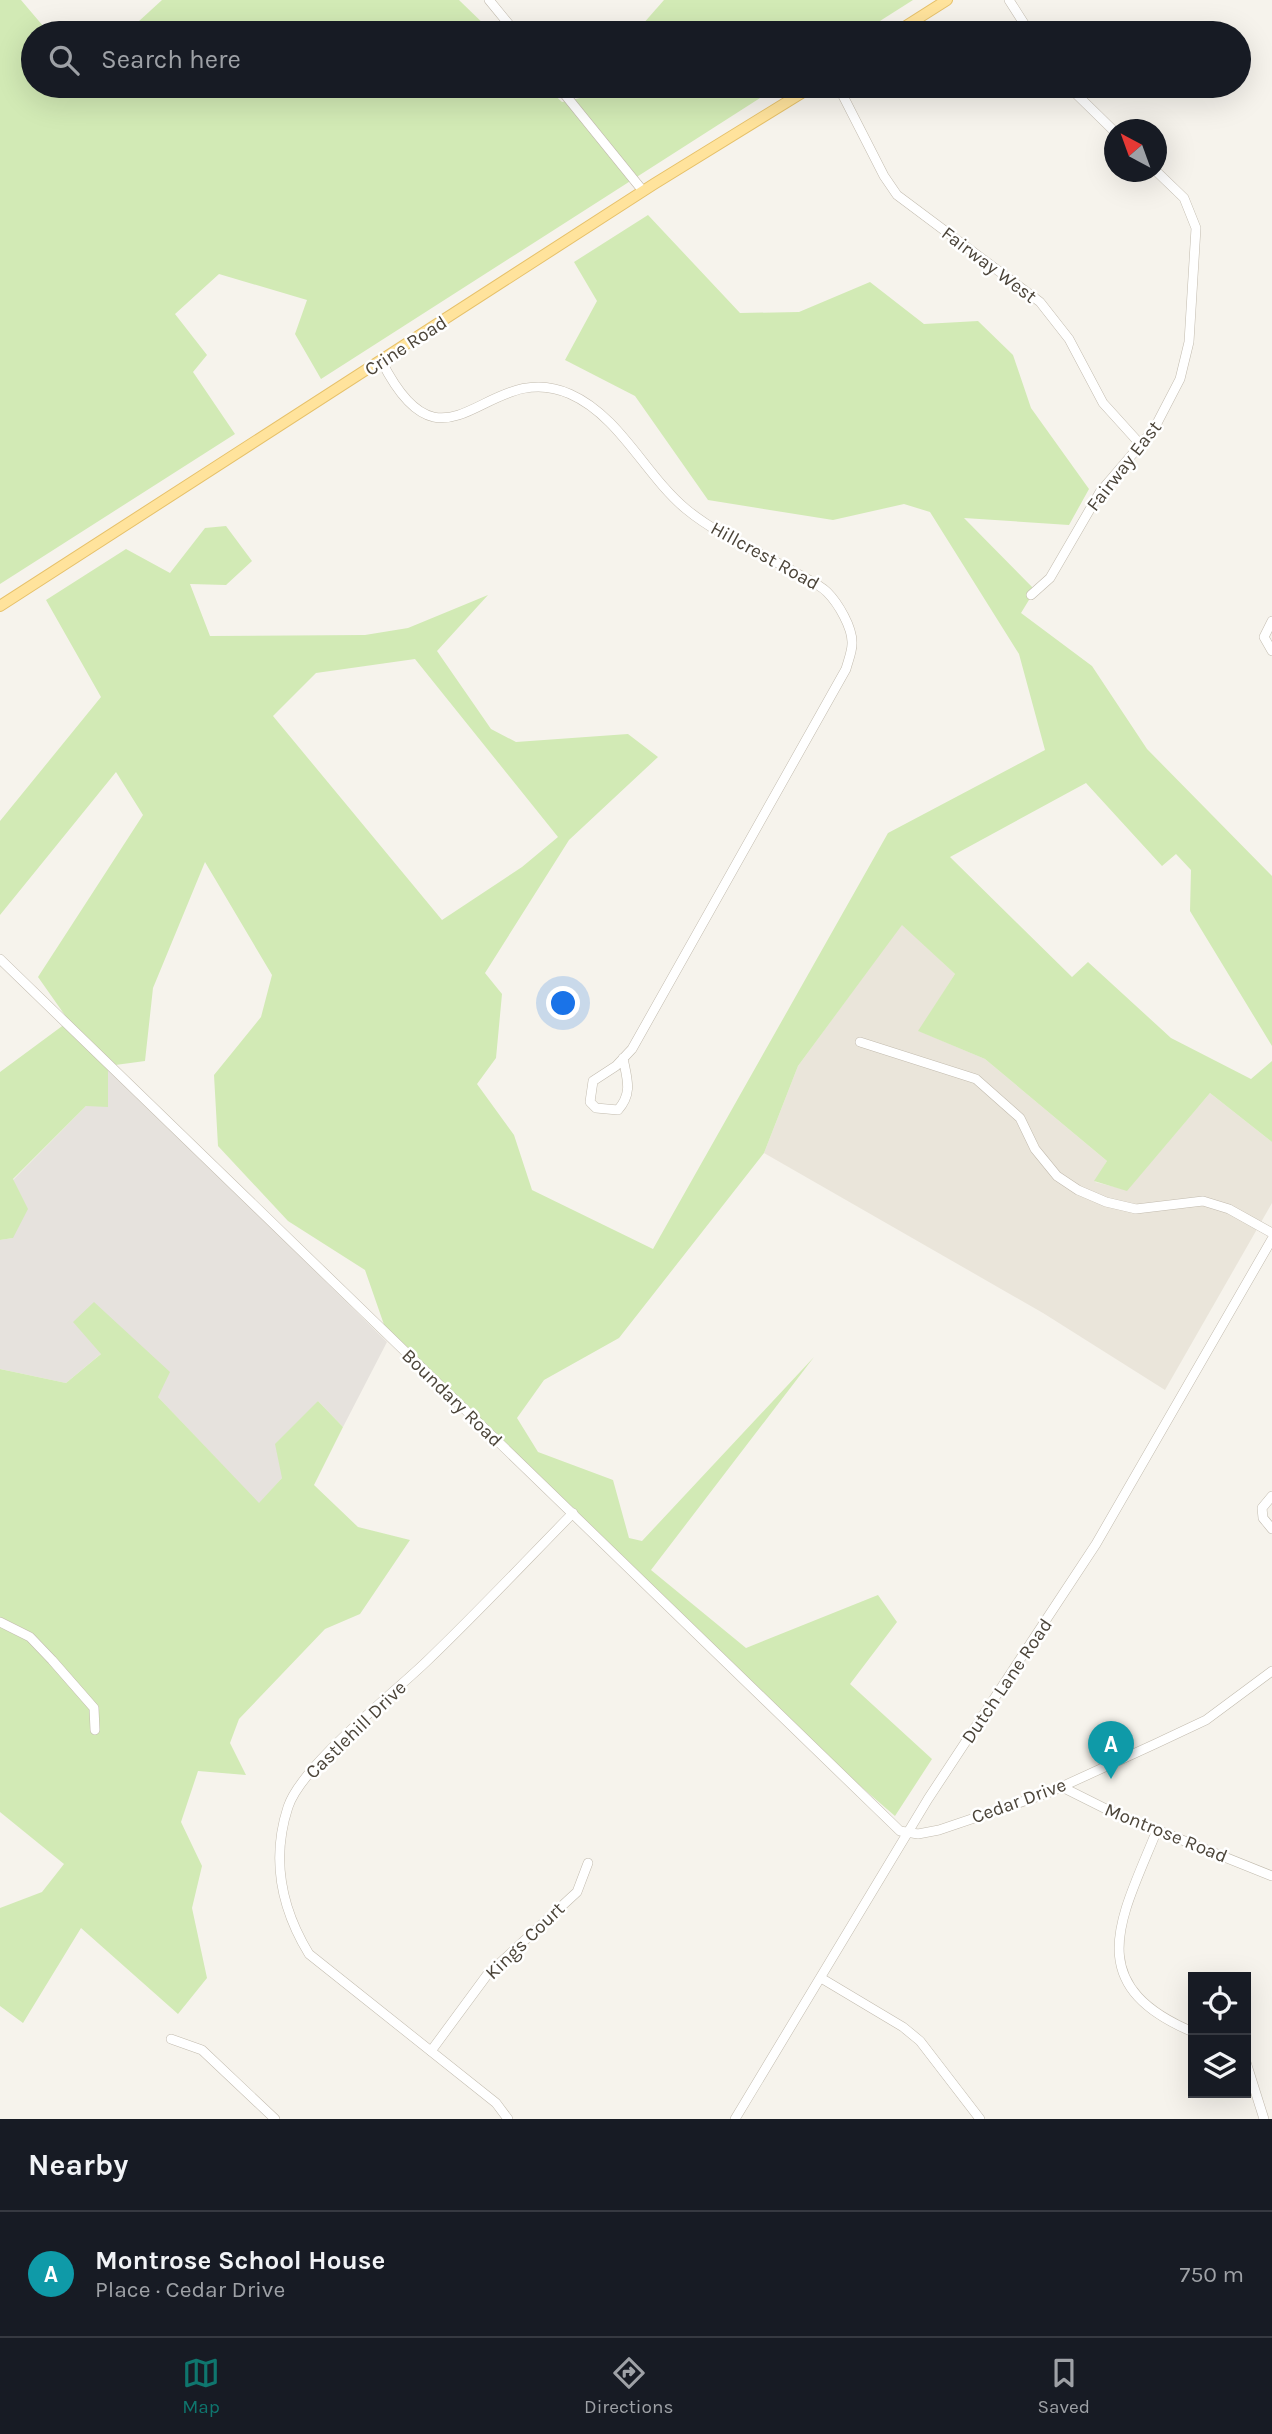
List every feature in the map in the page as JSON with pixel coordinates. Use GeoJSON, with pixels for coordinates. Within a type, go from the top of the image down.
{"type":"FeatureCollection","features":[{"type":"Feature","properties":{"kind":"main road"},"geometry":{"type":"LineString","coordinates":[[914,21],[947,0]]}},
{"type":"Feature","properties":{"kind":"main road","name":"Crine Road"},"geometry":{"type":"LineString","coordinates":[[0,606],[382,362],[643,191],[794,98]]}},
{"type":"Feature","properties":{"kind":"street"},"geometry":{"type":"LineString","coordinates":[[489,0],[506,21]]}},
{"type":"Feature","properties":{"kind":"street"},"geometry":{"type":"LineString","coordinates":[[1009,0],[1022,21]]}},
{"type":"Feature","properties":{"kind":"street"},"geometry":{"type":"LineString","coordinates":[[568,98],[643,191]]}},
{"type":"Feature","properties":{"kind":"street","name":"Fairway West"},"geometry":{"type":"LineString","coordinates":[[844,98],[884,176],[897,195],[1040,302],[1069,339],[1103,403],[1142,445]]}},
{"type":"Feature","properties":{"kind":"street"},"geometry":{"type":"LineString","coordinates":[[1081,98],[1104,120]]}},
{"type":"Feature","properties":{"kind":"street","name":"Fairway East"},"geometry":{"type":"LineString","coordinates":[[1031,595],[1050,578],[1100,492],[1142,445],[1169,405],[1186,356],[1196,228],[1188,205],[1167,182]]}},
{"type":"Feature","properties":{"kind":"street","name":"Hillcrest Road"},"geometry":{"type":"LineString","coordinates":[[382,362],[402,397],[417,411],[428,416],[442,418],[465,414],[501,394],[529,387],[569,393],[609,424],[684,507],[827,591],[847,623],[853,642],[846,669],[632,1049],[593,1081],[590,1102],[596,1108],[618,1110],[626,1101],[629,1084],[623,1058]]}},
{"type":"Feature","properties":{"kind":"street"},"geometry":{"type":"LineString","coordinates":[[1272,621],[1264,637],[1272,651]]}},
{"type":"Feature","properties":{"kind":"street","name":"Boundary Road"},"geometry":{"type":"LineString","coordinates":[[0,959],[895,1827],[906,1833]]}},
{"type":"Feature","properties":{"kind":"street"},"geometry":{"type":"LineString","coordinates":[[860,1042],[976,1079],[1020,1118],[1035,1149],[1057,1176],[1078,1190],[1106,1202],[1136,1209],[1203,1201],[1229,1209],[1272,1233]]}},
{"type":"Feature","properties":{"kind":"street","name":"Dutch Lane Road"},"geometry":{"type":"LineString","coordinates":[[735,2119],[906,1833],[1096,1545],[1272,1240]]}},
{"type":"Feature","properties":{"kind":"street"},"geometry":{"type":"LineString","coordinates":[[1272,1496],[1265,1503],[1262,1513],[1272,1529]]}},
{"type":"Feature","properties":{"kind":"street","name":"Castlehill Drive"},"geometry":{"type":"LineString","coordinates":[[508,2119],[496,2103],[309,1954],[291,1924],[280,1881],[279,1848],[289,1805],[307,1775],[427,1661],[573,1513]]}},
{"type":"Feature","properties":{"kind":"street"},"geometry":{"type":"LineString","coordinates":[[0,1622],[30,1637],[52,1660],[94,1708],[95,1730]]}},
{"type":"Feature","properties":{"kind":"street","name":"Cedar Drive"},"geometry":{"type":"LineString","coordinates":[[906,1833],[939,1830],[1062,1787],[1206,1720],[1272,1671]]}},
{"type":"Feature","properties":{"kind":"street","name":"Montrose Road"},"geometry":{"type":"LineString","coordinates":[[1062,1787],[1157,1830],[1272,1876]]}},
{"type":"Feature","properties":{"kind":"street"},"geometry":{"type":"LineString","coordinates":[[1157,1830],[1123,1914],[1118,1937],[1120,1959],[1128,1983],[1147,2007],[1188,2030]]}},
{"type":"Feature","properties":{"kind":"street","name":"Kings Court"},"geometry":{"type":"LineString","coordinates":[[431,2051],[487,1975],[577,1892],[588,1863]]}},
{"type":"Feature","properties":{"kind":"street"},"geometry":{"type":"LineString","coordinates":[[821,1978],[920,2041],[979,2119]]}},
{"type":"Feature","properties":{"kind":"street"},"geometry":{"type":"LineString","coordinates":[[171,2039],[202,2050],[275,2119]]}},
{"type":"Feature","properties":{"kind":"street"},"geometry":{"type":"LineString","coordinates":[[1251,2078],[1264,2119]]}},
{"type":"Feature","properties":{"kind":"shaded area"},"geometry":{"type":"Polygon","coordinates":[[[902,924],[955,974],[919,1031],[985,1059],[1107,1161],[1095,1182],[1127,1190],[1210,1093],[1272,1142],[1272,1203],[1165,1390],[1043,1313],[764,1153],[798,1066],[902,924]]]}},
{"type":"Feature","properties":{"kind":"shaded area"},"geometry":{"type":"Polygon","coordinates":[[[107,1066],[387,1342],[343,1427],[318,1401],[282,1478],[259,1504],[158,1397],[102,1353],[66,1383],[0,1369],[0,1240],[13,1238],[13,1180],[86,1106],[107,1066]]]}},
{"type":"Feature","properties":{"kind":"green space"},"geometry":{"type":"Polygon","coordinates":[[[0,0],[21,0],[39,21],[21,21],[21,98],[558,98],[562,102],[580,98],[760,98],[321,379],[295,334],[307,300],[219,274],[175,314],[207,355],[193,372],[235,434],[0,584],[0,0]]]}},
{"type":"Feature","properties":{"kind":"green space"},"geometry":{"type":"Polygon","coordinates":[[[162,0],[459,0],[481,21],[139,21],[162,0]]]}},
{"type":"Feature","properties":{"kind":"green space"},"geometry":{"type":"Polygon","coordinates":[[[664,0],[913,0],[880,21],[646,21],[664,0]]]}},
{"type":"Feature","properties":{"kind":"green space"},"geometry":{"type":"Polygon","coordinates":[[[648,215],[740,313],[799,312],[870,282],[924,324],[978,321],[1013,355],[1031,408],[1089,489],[1069,525],[964,518],[1035,590],[1021,613],[1092,666],[1147,749],[1272,876],[1272,1046],[1190,911],[1191,870],[1176,854],[1162,866],[1086,783],[950,857],[1072,977],[1088,962],[1171,1038],[1251,1079],[1272,1061],[1272,1142],[1210,1093],[1127,1191],[1094,1181],[1107,1161],[985,1059],[918,1031],[955,974],[902,925],[798,1066],[764,1153],[619,1338],[544,1380],[517,1418],[538,1452],[613,1480],[629,1538],[642,1541],[814,1357],[651,1570],[746,1648],[878,1595],[897,1622],[850,1684],[932,1759],[895,1816],[815,1747],[389,1339],[365,1270],[288,1221],[218,1146],[214,1075],[261,1017],[272,975],[205,862],[153,988],[145,1061],[108,1066],[108,1107],[86,1106],[13,1179],[28,1209],[13,1238],[0,1240],[0,1072],[69,1021],[38,977],[143,815],[116,772],[0,915],[0,821],[101,697],[46,600],[126,549],[170,573],[205,528],[226,526],[252,561],[226,585],[190,584],[210,636],[365,635],[408,628],[488,595],[437,651],[491,729],[516,742],[628,734],[658,757],[569,840],[485,973],[502,994],[496,1058],[477,1084],[514,1135],[532,1190],[653,1249],[888,833],[1045,750],[1019,654],[930,512],[904,504],[833,520],[708,500],[635,396],[565,360],[597,301],[574,262],[648,215]],[[415,659],[316,673],[273,716],[442,920],[522,867],[558,837],[415,659]]]}},
{"type":"Feature","properties":{"kind":"green space"},"geometry":{"type":"Polygon","coordinates":[[[94,1302],[170,1372],[158,1397],[259,1503],[282,1478],[275,1444],[318,1401],[343,1427],[314,1485],[358,1527],[410,1540],[360,1614],[325,1629],[239,1719],[230,1743],[246,1775],[198,1771],[181,1822],[202,1866],[192,1908],[207,1978],[178,2014],[81,1928],[23,2023],[0,2006],[0,1908],[42,1892],[64,1864],[0,1812],[0,1369],[66,1383],[101,1354],[73,1322],[94,1302]]]}},
{"type":"Feature","properties":{"kind":"place","name":"Montrose School House"},"geometry":{"type":"Point","coordinates":[1111,1779]}}]}
